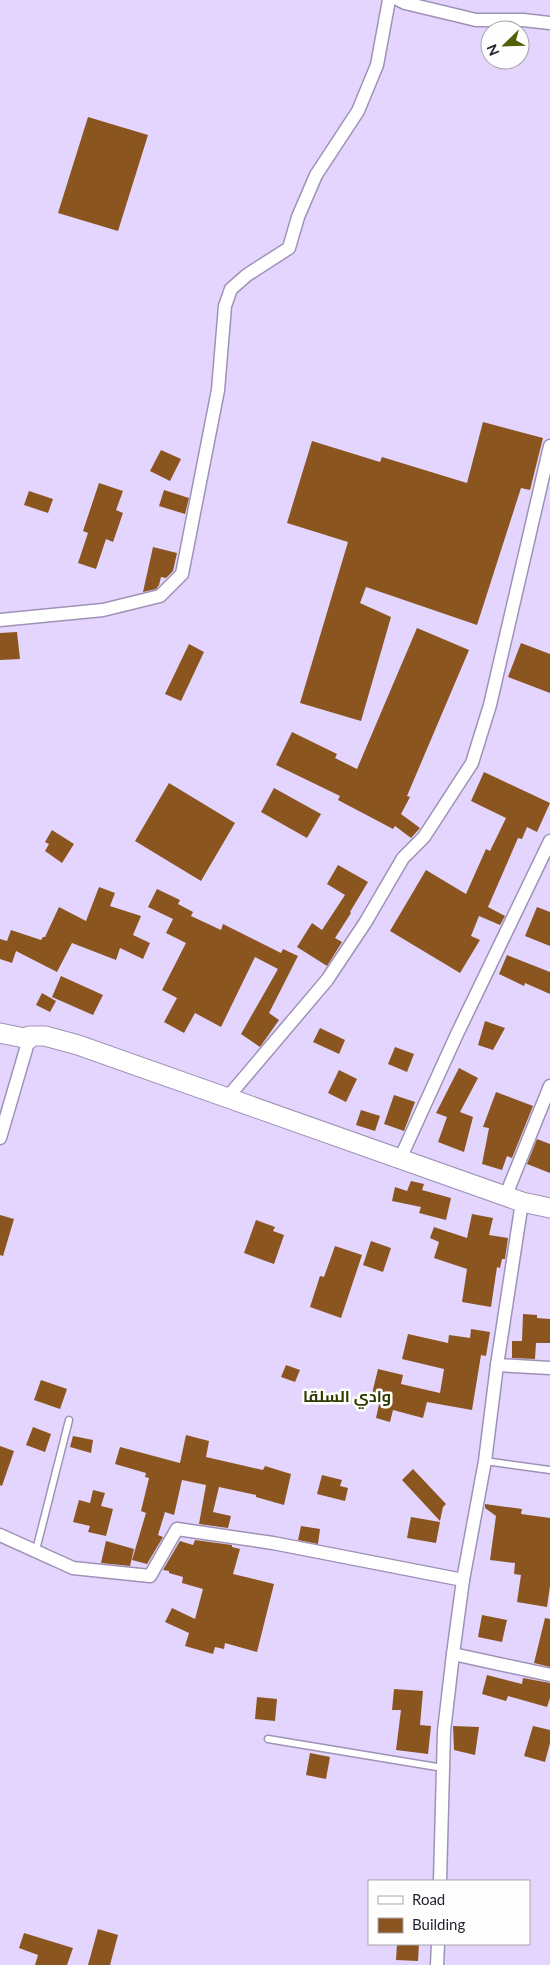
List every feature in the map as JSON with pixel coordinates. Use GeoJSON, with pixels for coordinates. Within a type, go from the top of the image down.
{"type":"FeatureCollection","features":[{"type":"Feature","properties":{"kind":"street"},"geometry":{"type":"LineString","coordinates":[[0,620],[103,610],[160,596],[182,574],[218,390],[226,306],[231,289],[289,248],[298,217],[316,175],[358,111],[376,65],[389,0]]}},
{"type":"Feature","properties":{"kind":"street"},"geometry":{"type":"LineString","coordinates":[[399,0],[476,20],[523,20],[550,23]]}},
{"type":"Feature","properties":{"kind":"street"},"geometry":{"type":"LineString","coordinates":[[227,1098],[328,980],[365,923],[403,858],[424,837],[472,763],[490,705],[550,446]]}},
{"type":"Feature","properties":{"kind":"street"},"geometry":{"type":"LineString","coordinates":[[400,1159],[457,1034],[550,841]]}},
{"type":"Feature","properties":{"kind":"street"},"geometry":{"type":"LineString","coordinates":[[0,1033],[29,1039]]}},
{"type":"Feature","properties":{"kind":"street"},"geometry":{"type":"LineString","coordinates":[[0,1138],[29,1039],[28,1036],[45,1036],[78,1045],[514,1198],[550,1208]]}},
{"type":"Feature","properties":{"kind":"street"},"geometry":{"type":"LineString","coordinates":[[440,1880],[444,1731],[463,1580],[485,1461],[514,1198],[550,1086]]}},
{"type":"Feature","properties":{"kind":"street"},"geometry":{"type":"LineString","coordinates":[[497,1365],[550,1368]]}},
{"type":"Feature","properties":{"kind":"street"},"geometry":{"type":"LineString","coordinates":[[0,1535],[73,1568],[150,1576],[176,1529],[273,1542],[463,1580]]}},
{"type":"Feature","properties":{"kind":"street"},"geometry":{"type":"LineString","coordinates":[[453,1654],[550,1675]]}},
{"type":"Feature","properties":{"kind":"street"},"geometry":{"type":"LineString","coordinates":[[437,1965],[438,1945]]}},
{"type":"Feature","properties":{"kind":"lane"},"geometry":{"type":"LineString","coordinates":[[36,1550],[69,1420]]}},
{"type":"Feature","properties":{"kind":"lane"},"geometry":{"type":"LineString","coordinates":[[485,1461],[550,1470]]}},
{"type":"Feature","properties":{"kind":"lane"},"geometry":{"type":"LineString","coordinates":[[268,1738],[443,1768]]}},
{"type":"Feature","properties":{"kind":"building"},"geometry":{"type":"Polygon","coordinates":[[[88,117],[148,135],[118,231],[58,213],[88,117]]]}},
{"type":"Feature","properties":{"kind":"building"},"geometry":{"type":"Polygon","coordinates":[[[483,422],[543,438],[530,490],[521,488],[477,625],[366,587],[360,603],[391,617],[361,721],[300,703],[348,542],[287,523],[312,441],[380,462],[382,457],[467,483],[483,422]]]}},
{"type":"Feature","properties":{"kind":"building"},"geometry":{"type":"Polygon","coordinates":[[[161,450],[181,459],[170,481],[150,471],[161,450]]]}},
{"type":"Feature","properties":{"kind":"building"},"geometry":{"type":"Polygon","coordinates":[[[99,483],[123,491],[116,510],[123,513],[113,542],[106,539],[96,569],[78,563],[88,533],[83,531],[99,483]]]}},
{"type":"Feature","properties":{"kind":"building"},"geometry":{"type":"Polygon","coordinates":[[[164,490],[189,498],[185,514],[159,506],[164,490]]]}},
{"type":"Feature","properties":{"kind":"building"},"geometry":{"type":"Polygon","coordinates":[[[29,491],[53,499],[48,513],[24,505],[29,491]]]}},
{"type":"Feature","properties":{"kind":"building"},"geometry":{"type":"Polygon","coordinates":[[[153,547],[177,553],[173,571],[166,578],[161,577],[156,589],[143,592],[153,547]]]}},
{"type":"Feature","properties":{"kind":"building"},"geometry":{"type":"Polygon","coordinates":[[[417,628],[469,650],[407,796],[410,797],[401,814],[420,828],[411,838],[395,826],[393,829],[338,800],[340,796],[276,765],[292,732],[337,754],[335,758],[357,769],[417,628]]]}},
{"type":"Feature","properties":{"kind":"building"},"geometry":{"type":"Polygon","coordinates":[[[17,632],[20,659],[0,660],[0,633],[17,632]]]}},
{"type":"Feature","properties":{"kind":"building"},"geometry":{"type":"Polygon","coordinates":[[[521,643],[550,654],[550,693],[508,677],[521,643]]]}},
{"type":"Feature","properties":{"kind":"building"},"geometry":{"type":"Polygon","coordinates":[[[189,644],[204,652],[181,701],[165,694],[189,644]]]}},
{"type":"Feature","properties":{"kind":"building"},"geometry":{"type":"Polygon","coordinates":[[[484,772],[550,803],[537,832],[527,827],[522,839],[518,838],[488,907],[505,916],[500,925],[479,916],[471,936],[480,940],[460,973],[390,931],[426,870],[466,894],[486,849],[490,851],[506,818],[471,801],[484,772]]]}},
{"type":"Feature","properties":{"kind":"building"},"geometry":{"type":"Polygon","coordinates":[[[169,783],[235,823],[201,881],[135,841],[169,783]]]}},
{"type":"Feature","properties":{"kind":"building"},"geometry":{"type":"Polygon","coordinates":[[[274,788],[321,814],[307,838],[261,812],[274,788]]]}},
{"type":"Feature","properties":{"kind":"building"},"geometry":{"type":"Polygon","coordinates":[[[52,830],[74,844],[62,863],[45,851],[49,844],[45,842],[52,830]]]}},
{"type":"Feature","properties":{"kind":"building"},"geometry":{"type":"Polygon","coordinates":[[[338,865],[368,882],[335,938],[342,942],[327,966],[297,947],[312,923],[322,930],[345,895],[327,884],[338,865]]]}},
{"type":"Feature","properties":{"kind":"building"},"geometry":{"type":"Polygon","coordinates":[[[99,887],[115,893],[110,906],[141,916],[133,935],[150,943],[143,959],[120,948],[116,960],[72,943],[57,972],[16,951],[12,963],[0,959],[0,939],[7,941],[11,930],[41,940],[45,937],[59,907],[86,921],[99,887]]]}},
{"type":"Feature","properties":{"kind":"building"},"geometry":{"type":"Polygon","coordinates":[[[157,889],[180,900],[178,904],[193,912],[191,916],[221,930],[223,924],[281,953],[283,949],[298,956],[269,1013],[279,1020],[260,1047],[241,1034],[278,969],[255,957],[221,1027],[195,1013],[184,1033],[164,1022],[177,998],[162,990],[186,943],[166,933],[173,919],[148,907],[157,889]]]}},
{"type":"Feature","properties":{"kind":"building"},"geometry":{"type":"Polygon","coordinates":[[[537,907],[550,912],[550,946],[525,936],[537,907]]]}},
{"type":"Feature","properties":{"kind":"building"},"geometry":{"type":"Polygon","coordinates":[[[507,955],[550,972],[550,994],[525,983],[524,986],[499,974],[507,955]]]}},
{"type":"Feature","properties":{"kind":"building"},"geometry":{"type":"Polygon","coordinates":[[[61,976],[103,995],[93,1015],[52,997],[61,976]]]}},
{"type":"Feature","properties":{"kind":"building"},"geometry":{"type":"Polygon","coordinates":[[[42,993],[56,1001],[50,1012],[36,1005],[42,993]]]}},
{"type":"Feature","properties":{"kind":"building"},"geometry":{"type":"Polygon","coordinates":[[[485,1021],[505,1028],[493,1050],[478,1045],[485,1021]]]}},
{"type":"Feature","properties":{"kind":"building"},"geometry":{"type":"Polygon","coordinates":[[[320,1028],[345,1040],[339,1054],[313,1042],[320,1028]]]}},
{"type":"Feature","properties":{"kind":"building"},"geometry":{"type":"Polygon","coordinates":[[[395,1047],[414,1054],[407,1072],[388,1064],[395,1047]]]}},
{"type":"Feature","properties":{"kind":"building"},"geometry":{"type":"Polygon","coordinates":[[[459,1068],[478,1078],[460,1112],[473,1117],[464,1152],[438,1142],[447,1117],[436,1113],[459,1068]]]}},
{"type":"Feature","properties":{"kind":"building"},"geometry":{"type":"Polygon","coordinates":[[[339,1070],[357,1079],[346,1102],[328,1093],[339,1070]]]}},
{"type":"Feature","properties":{"kind":"building"},"geometry":{"type":"Polygon","coordinates":[[[496,1092],[533,1106],[512,1158],[507,1156],[502,1170],[482,1164],[489,1128],[483,1127],[496,1092]]]}},
{"type":"Feature","properties":{"kind":"building"},"geometry":{"type":"Polygon","coordinates":[[[394,1095],[415,1102],[404,1131],[384,1124],[394,1095]]]}},
{"type":"Feature","properties":{"kind":"building"},"geometry":{"type":"Polygon","coordinates":[[[361,1110],[380,1116],[375,1131],[356,1125],[361,1110]]]}},
{"type":"Feature","properties":{"kind":"building"},"geometry":{"type":"Polygon","coordinates":[[[537,1139],[550,1144],[550,1173],[527,1164],[537,1139]]]}},
{"type":"Feature","properties":{"kind":"building"},"geometry":{"type":"Polygon","coordinates":[[[411,1181],[424,1184],[422,1190],[451,1198],[446,1220],[419,1213],[421,1207],[392,1201],[395,1187],[407,1191],[411,1181]]]}},
{"type":"Feature","properties":{"kind":"building"},"geometry":{"type":"Polygon","coordinates":[[[472,1214],[493,1218],[489,1235],[508,1238],[505,1259],[502,1259],[500,1268],[497,1267],[491,1307],[462,1302],[467,1269],[434,1258],[439,1242],[430,1238],[434,1227],[467,1238],[472,1214]]]}},
{"type":"Feature","properties":{"kind":"building"},"geometry":{"type":"Polygon","coordinates":[[[0,1215],[14,1219],[3,1256],[0,1255],[0,1215]]]}},
{"type":"Feature","properties":{"kind":"building"},"geometry":{"type":"Polygon","coordinates":[[[256,1220],[275,1227],[273,1231],[284,1235],[274,1264],[244,1253],[256,1220]]]}},
{"type":"Feature","properties":{"kind":"building"},"geometry":{"type":"Polygon","coordinates":[[[371,1241],[391,1248],[383,1272],[363,1265],[371,1241]]]}},
{"type":"Feature","properties":{"kind":"building"},"geometry":{"type":"Polygon","coordinates":[[[335,1246],[362,1255],[341,1318],[310,1307],[320,1276],[324,1277],[335,1246]]]}},
{"type":"Feature","properties":{"kind":"building"},"geometry":{"type":"Polygon","coordinates":[[[523,1314],[537,1315],[537,1318],[550,1319],[550,1343],[536,1343],[535,1359],[512,1358],[512,1341],[522,1341],[523,1314]]]}},
{"type":"Feature","properties":{"kind":"building"},"geometry":{"type":"Polygon","coordinates":[[[471,1329],[490,1332],[486,1356],[481,1355],[472,1410],[427,1402],[423,1418],[393,1410],[390,1422],[376,1418],[379,1404],[370,1402],[378,1369],[403,1375],[401,1384],[440,1393],[444,1369],[402,1359],[408,1334],[448,1343],[449,1335],[470,1338],[471,1329]]]}},
{"type":"Feature","properties":{"kind":"building"},"geometry":{"type":"Polygon","coordinates":[[[286,1365],[300,1370],[295,1382],[281,1377],[286,1365]]]}},
{"type":"Feature","properties":{"kind":"building"},"geometry":{"type":"Polygon","coordinates":[[[41,1380],[67,1389],[60,1409],[34,1400],[41,1380]]]}},
{"type":"Feature","properties":{"kind":"building"},"geometry":{"type":"Polygon","coordinates":[[[33,1427],[51,1434],[45,1452],[26,1445],[33,1427]]]}},
{"type":"Feature","properties":{"kind":"building"},"geometry":{"type":"Polygon","coordinates":[[[186,1435],[209,1441],[206,1457],[263,1470],[265,1466],[291,1474],[284,1505],[256,1497],[256,1495],[219,1487],[213,1512],[231,1516],[228,1528],[199,1524],[206,1485],[182,1480],[174,1515],[165,1512],[158,1535],[163,1537],[147,1564],[132,1560],[146,1513],[141,1511],[149,1478],[145,1477],[146,1473],[115,1464],[120,1447],[180,1463],[186,1435]]]}},
{"type":"Feature","properties":{"kind":"building"},"geometry":{"type":"Polygon","coordinates":[[[73,1436],[93,1440],[91,1453],[70,1447],[73,1436]]]}},
{"type":"Feature","properties":{"kind":"building"},"geometry":{"type":"Polygon","coordinates":[[[0,1446],[14,1451],[2,1486],[0,1485],[0,1446]]]}},
{"type":"Feature","properties":{"kind":"building"},"geometry":{"type":"Polygon","coordinates":[[[413,1469],[446,1504],[443,1507],[440,1521],[402,1480],[413,1469]]]}},
{"type":"Feature","properties":{"kind":"building"},"geometry":{"type":"Polygon","coordinates":[[[322,1475],[342,1480],[340,1486],[348,1488],[345,1501],[317,1494],[322,1475]]]}},
{"type":"Feature","properties":{"kind":"building"},"geometry":{"type":"Polygon","coordinates":[[[93,1490],[105,1493],[101,1506],[113,1509],[106,1536],[88,1532],[90,1526],[73,1522],[79,1500],[90,1503],[93,1490]]]}},
{"type":"Feature","properties":{"kind":"building"},"geometry":{"type":"Polygon","coordinates":[[[485,1504],[522,1509],[521,1514],[550,1518],[550,1586],[547,1607],[517,1602],[521,1575],[514,1574],[515,1563],[490,1560],[496,1516],[485,1508],[485,1504]]]}},
{"type":"Feature","properties":{"kind":"building"},"geometry":{"type":"Polygon","coordinates":[[[411,1517],[440,1522],[436,1543],[407,1538],[411,1517]]]}},
{"type":"Feature","properties":{"kind":"building"},"geometry":{"type":"Polygon","coordinates":[[[301,1526],[320,1529],[318,1544],[298,1540],[301,1526]]]}},
{"type":"Feature","properties":{"kind":"building"},"geometry":{"type":"Polygon","coordinates":[[[195,1540],[232,1545],[232,1547],[240,1549],[233,1574],[274,1584],[257,1652],[225,1643],[224,1649],[215,1647],[213,1654],[185,1646],[189,1633],[165,1622],[172,1608],[195,1619],[203,1589],[182,1583],[183,1577],[163,1570],[180,1541],[193,1545],[195,1540]]]}},
{"type":"Feature","properties":{"kind":"building"},"geometry":{"type":"Polygon","coordinates":[[[106,1541],[134,1549],[130,1566],[101,1563],[106,1541]]]}},
{"type":"Feature","properties":{"kind":"building"},"geometry":{"type":"Polygon","coordinates":[[[482,1615],[507,1620],[502,1642],[478,1637],[482,1615]]]}},
{"type":"Feature","properties":{"kind":"building"},"geometry":{"type":"Polygon","coordinates":[[[545,1618],[550,1619],[550,1667],[534,1663],[545,1618]]]}},
{"type":"Feature","properties":{"kind":"building"},"geometry":{"type":"Polygon","coordinates":[[[487,1675],[522,1684],[523,1678],[550,1683],[550,1698],[547,1707],[508,1696],[506,1701],[482,1694],[487,1675]]]}},
{"type":"Feature","properties":{"kind":"building"},"geometry":{"type":"Polygon","coordinates":[[[394,1689],[423,1691],[420,1725],[431,1726],[428,1754],[396,1750],[401,1710],[392,1710],[394,1689]]]}},
{"type":"Feature","properties":{"kind":"building"},"geometry":{"type":"Polygon","coordinates":[[[257,1697],[277,1699],[275,1721],[255,1719],[257,1697]]]}},
{"type":"Feature","properties":{"kind":"building"},"geometry":{"type":"Polygon","coordinates":[[[453,1726],[479,1727],[475,1755],[454,1750],[453,1726]]]}},
{"type":"Feature","properties":{"kind":"building"},"geometry":{"type":"Polygon","coordinates":[[[533,1726],[550,1730],[550,1743],[545,1762],[524,1756],[533,1726]]]}},
{"type":"Feature","properties":{"kind":"building"},"geometry":{"type":"Polygon","coordinates":[[[310,1753],[330,1757],[326,1779],[306,1775],[310,1753]]]}},
{"type":"Feature","properties":{"kind":"building"},"geometry":{"type":"Polygon","coordinates":[[[98,1929],[118,1935],[110,1965],[88,1965],[98,1929]]]}},
{"type":"Feature","properties":{"kind":"building"},"geometry":{"type":"Polygon","coordinates":[[[24,1933],[73,1948],[67,1965],[35,1965],[38,1955],[19,1948],[24,1933]]]}},
{"type":"Feature","properties":{"kind":"building"},"geometry":{"type":"Polygon","coordinates":[[[397,1945],[419,1945],[418,1961],[396,1960],[397,1945]]]}},
{"type":"Feature","properties":{"kind":"district","name":"وادي السلقا"},"geometry":{"type":"Point","coordinates":[347,1395]}}]}
